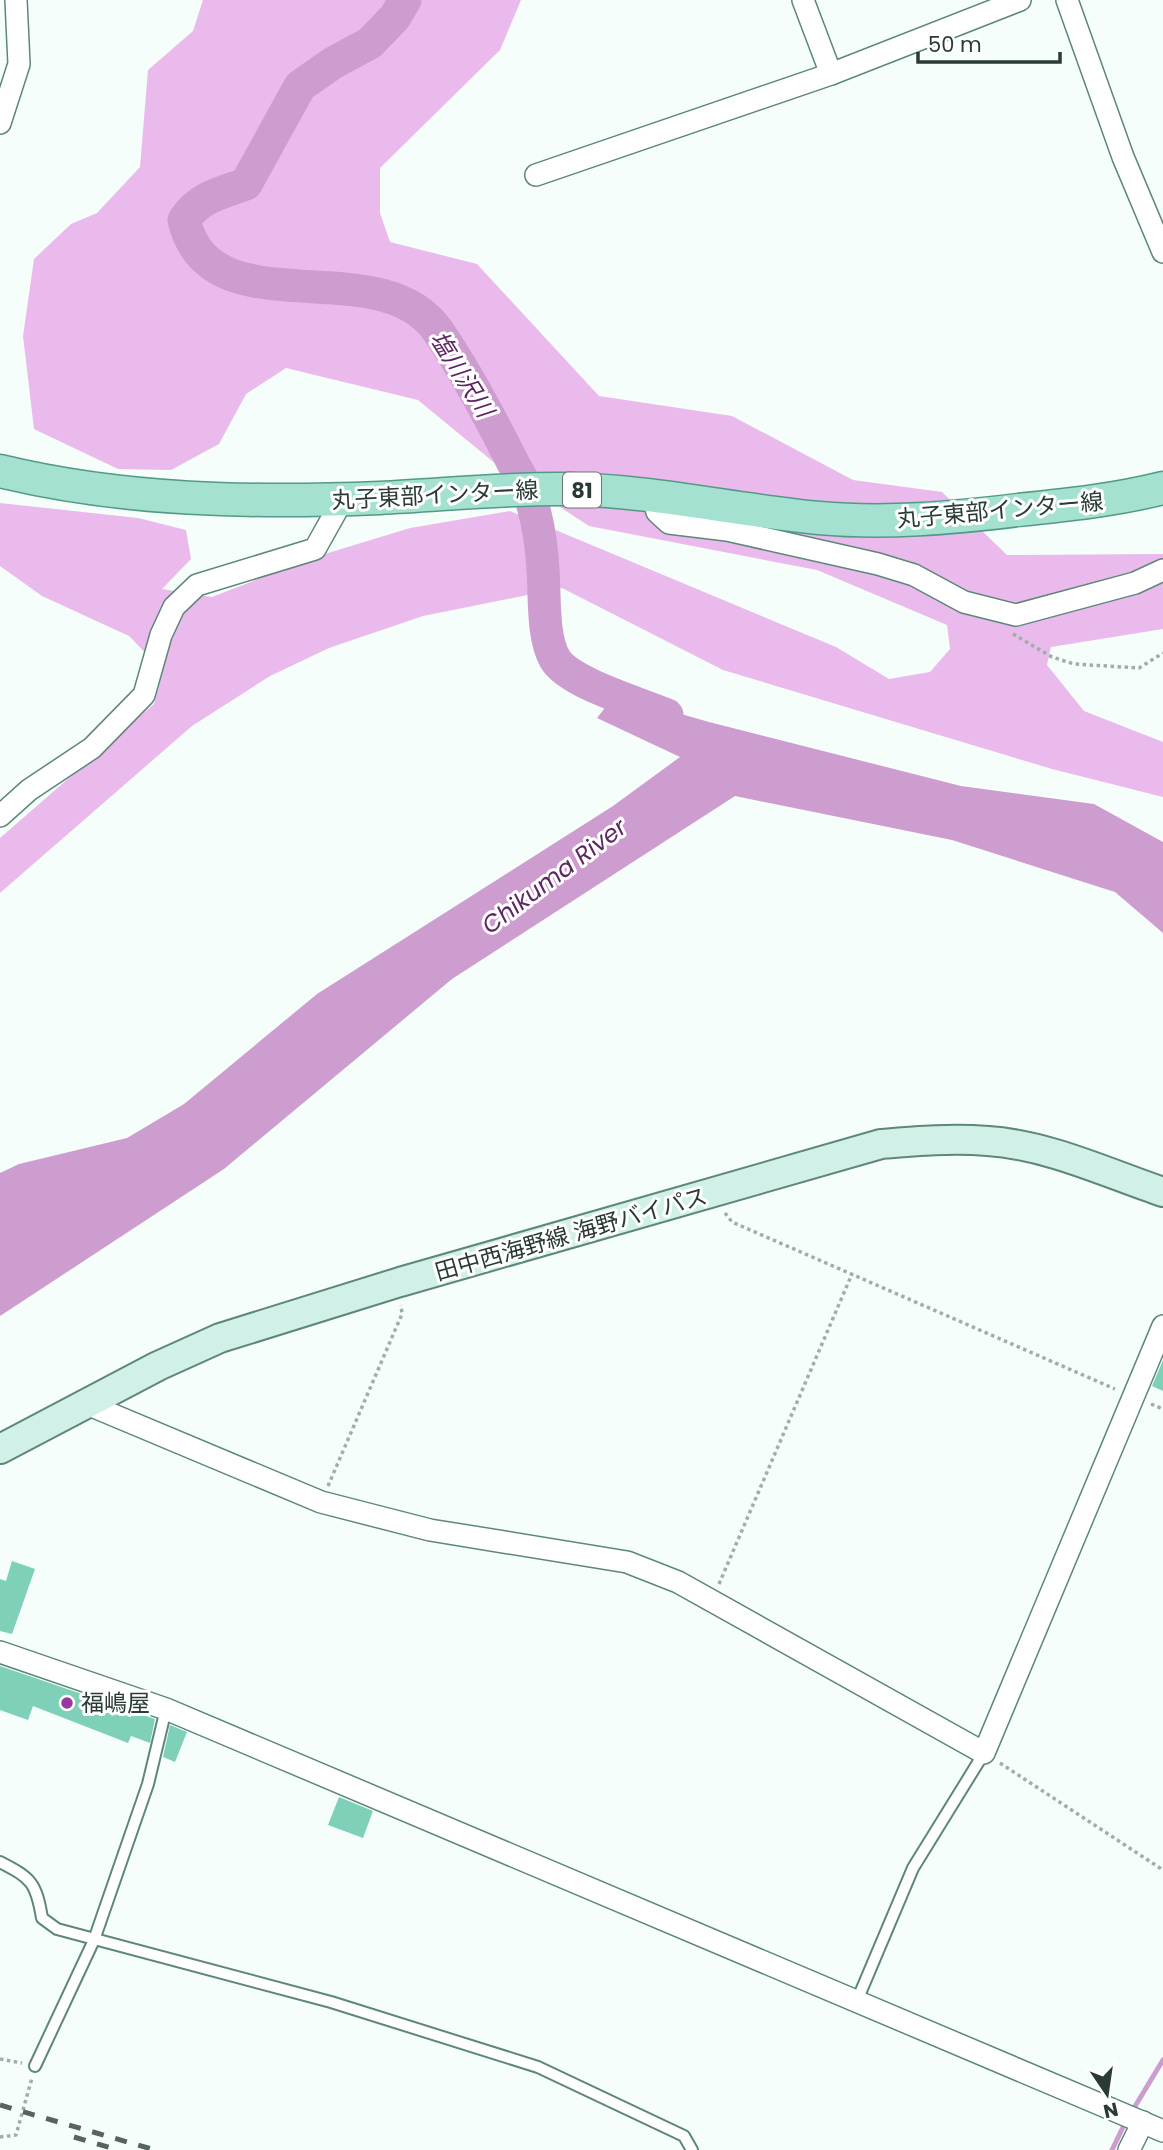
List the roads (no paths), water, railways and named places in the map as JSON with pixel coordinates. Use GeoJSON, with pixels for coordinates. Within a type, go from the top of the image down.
{"type":"FeatureCollection","features":[{"type":"Feature","properties":{"kind":"main road","name":"丸子東部インター線"},"geometry":{"type":"LineString","coordinates":[[0,471],[62,485],[152,496],[227,500],[343,499],[568,489],[653,495],[818,518],[875,521],[936,519],[1046,507],[1111,499],[1163,488]]}},
{"type":"Feature","properties":{"kind":"street"},"geometry":{"type":"LineString","coordinates":[[0,123],[19,64],[16,0]]}},
{"type":"Feature","properties":{"kind":"street"},"geometry":{"type":"LineString","coordinates":[[803,0],[831,74]]}},
{"type":"Feature","properties":{"kind":"street"},"geometry":{"type":"LineString","coordinates":[[536,175],[831,74],[1020,0]]}},
{"type":"Feature","properties":{"kind":"street"},"geometry":{"type":"LineString","coordinates":[[1067,0],[1123,157],[1163,251]]}},
{"type":"Feature","properties":{"kind":"street"},"geometry":{"type":"LineString","coordinates":[[653,495],[657,512],[669,523],[727,530],[878,564],[914,575],[964,602],[1016,615],[1135,583],[1163,570]]}},
{"type":"Feature","properties":{"kind":"street"},"geometry":{"type":"LineString","coordinates":[[0,816],[29,790],[92,748],[144,695],[161,635],[174,607],[197,585],[315,549],[343,499]]}},
{"type":"Feature","properties":{"kind":"street","name":"田中西海野線 海野バイパス"},"geometry":{"type":"LineString","coordinates":[[0,1449],[188,1351],[220,1338],[400,1282],[881,1144],[932,1140],[991,1141],[1053,1154],[1163,1192]]}},
{"type":"Feature","properties":{"kind":"street"},"geometry":{"type":"LineString","coordinates":[[87,1404],[321,1502],[360,1514],[430,1530],[626,1562],[678,1582],[984,1753],[1163,1326]]}},
{"type":"Feature","properties":{"kind":"street"},"geometry":{"type":"LineString","coordinates":[[0,1652],[166,1709],[1163,2131]]}},
{"type":"Feature","properties":{"kind":"street"},"geometry":{"type":"LineString","coordinates":[[1129,2150],[1143,2122]]}},
{"type":"Feature","properties":{"kind":"lane"},"geometry":{"type":"LineString","coordinates":[[35,2066],[94,1940],[148,1784],[166,1709]]}},
{"type":"Feature","properties":{"kind":"lane"},"geometry":{"type":"LineString","coordinates":[[856,2003],[913,1868],[984,1753]]}},
{"type":"Feature","properties":{"kind":"lane"},"geometry":{"type":"LineString","coordinates":[[0,1862],[29,1877],[38,1896],[42,1917],[57,1929],[331,2002],[538,2067],[684,2136],[692,2150]]}},
{"type":"Feature","properties":{"kind":"water","name":"Chikuma River"},"geometry":{"type":"Polygon","coordinates":[[[615,695],[709,722],[961,786],[1094,804],[1163,842],[1163,933],[1115,892],[952,840],[735,796],[452,979],[224,1169],[0,1316],[0,1173],[19,1164],[127,1138],[184,1104],[317,994],[613,806],[680,757],[597,718],[615,695]]]}},
{"type":"Feature","properties":{"kind":"waterway","name":"塩川沢川"},"geometry":{"type":"LineString","coordinates":[[405,0],[395,17],[370,43],[333,63],[300,86],[246,184],[204,201],[184,220],[200,253],[226,273],[260,282],[378,294],[412,307],[438,331],[477,394],[530,496],[541,544],[546,628],[555,659],[563,668],[589,684],[667,715]]}},
{"type":"Feature","properties":{"kind":"waterway"},"geometry":{"type":"LineString","coordinates":[[1131,2113],[1163,2060]]}},
{"type":"Feature","properties":{"kind":"waterway"},"geometry":{"type":"LineString","coordinates":[[1112,2150],[1126,2121]]}},
{"type":"Feature","properties":{"kind":"railway"},"geometry":{"type":"LineString","coordinates":[[0,2105],[155,2150]]}},
{"type":"Feature","properties":{"kind":"railway"},"geometry":{"type":"LineString","coordinates":[[74,2137],[118,2150]]}},
{"type":"Feature","properties":{"kind":"place","name":"福嶋屋"},"geometry":{"type":"Point","coordinates":[67,1703]}}]}
